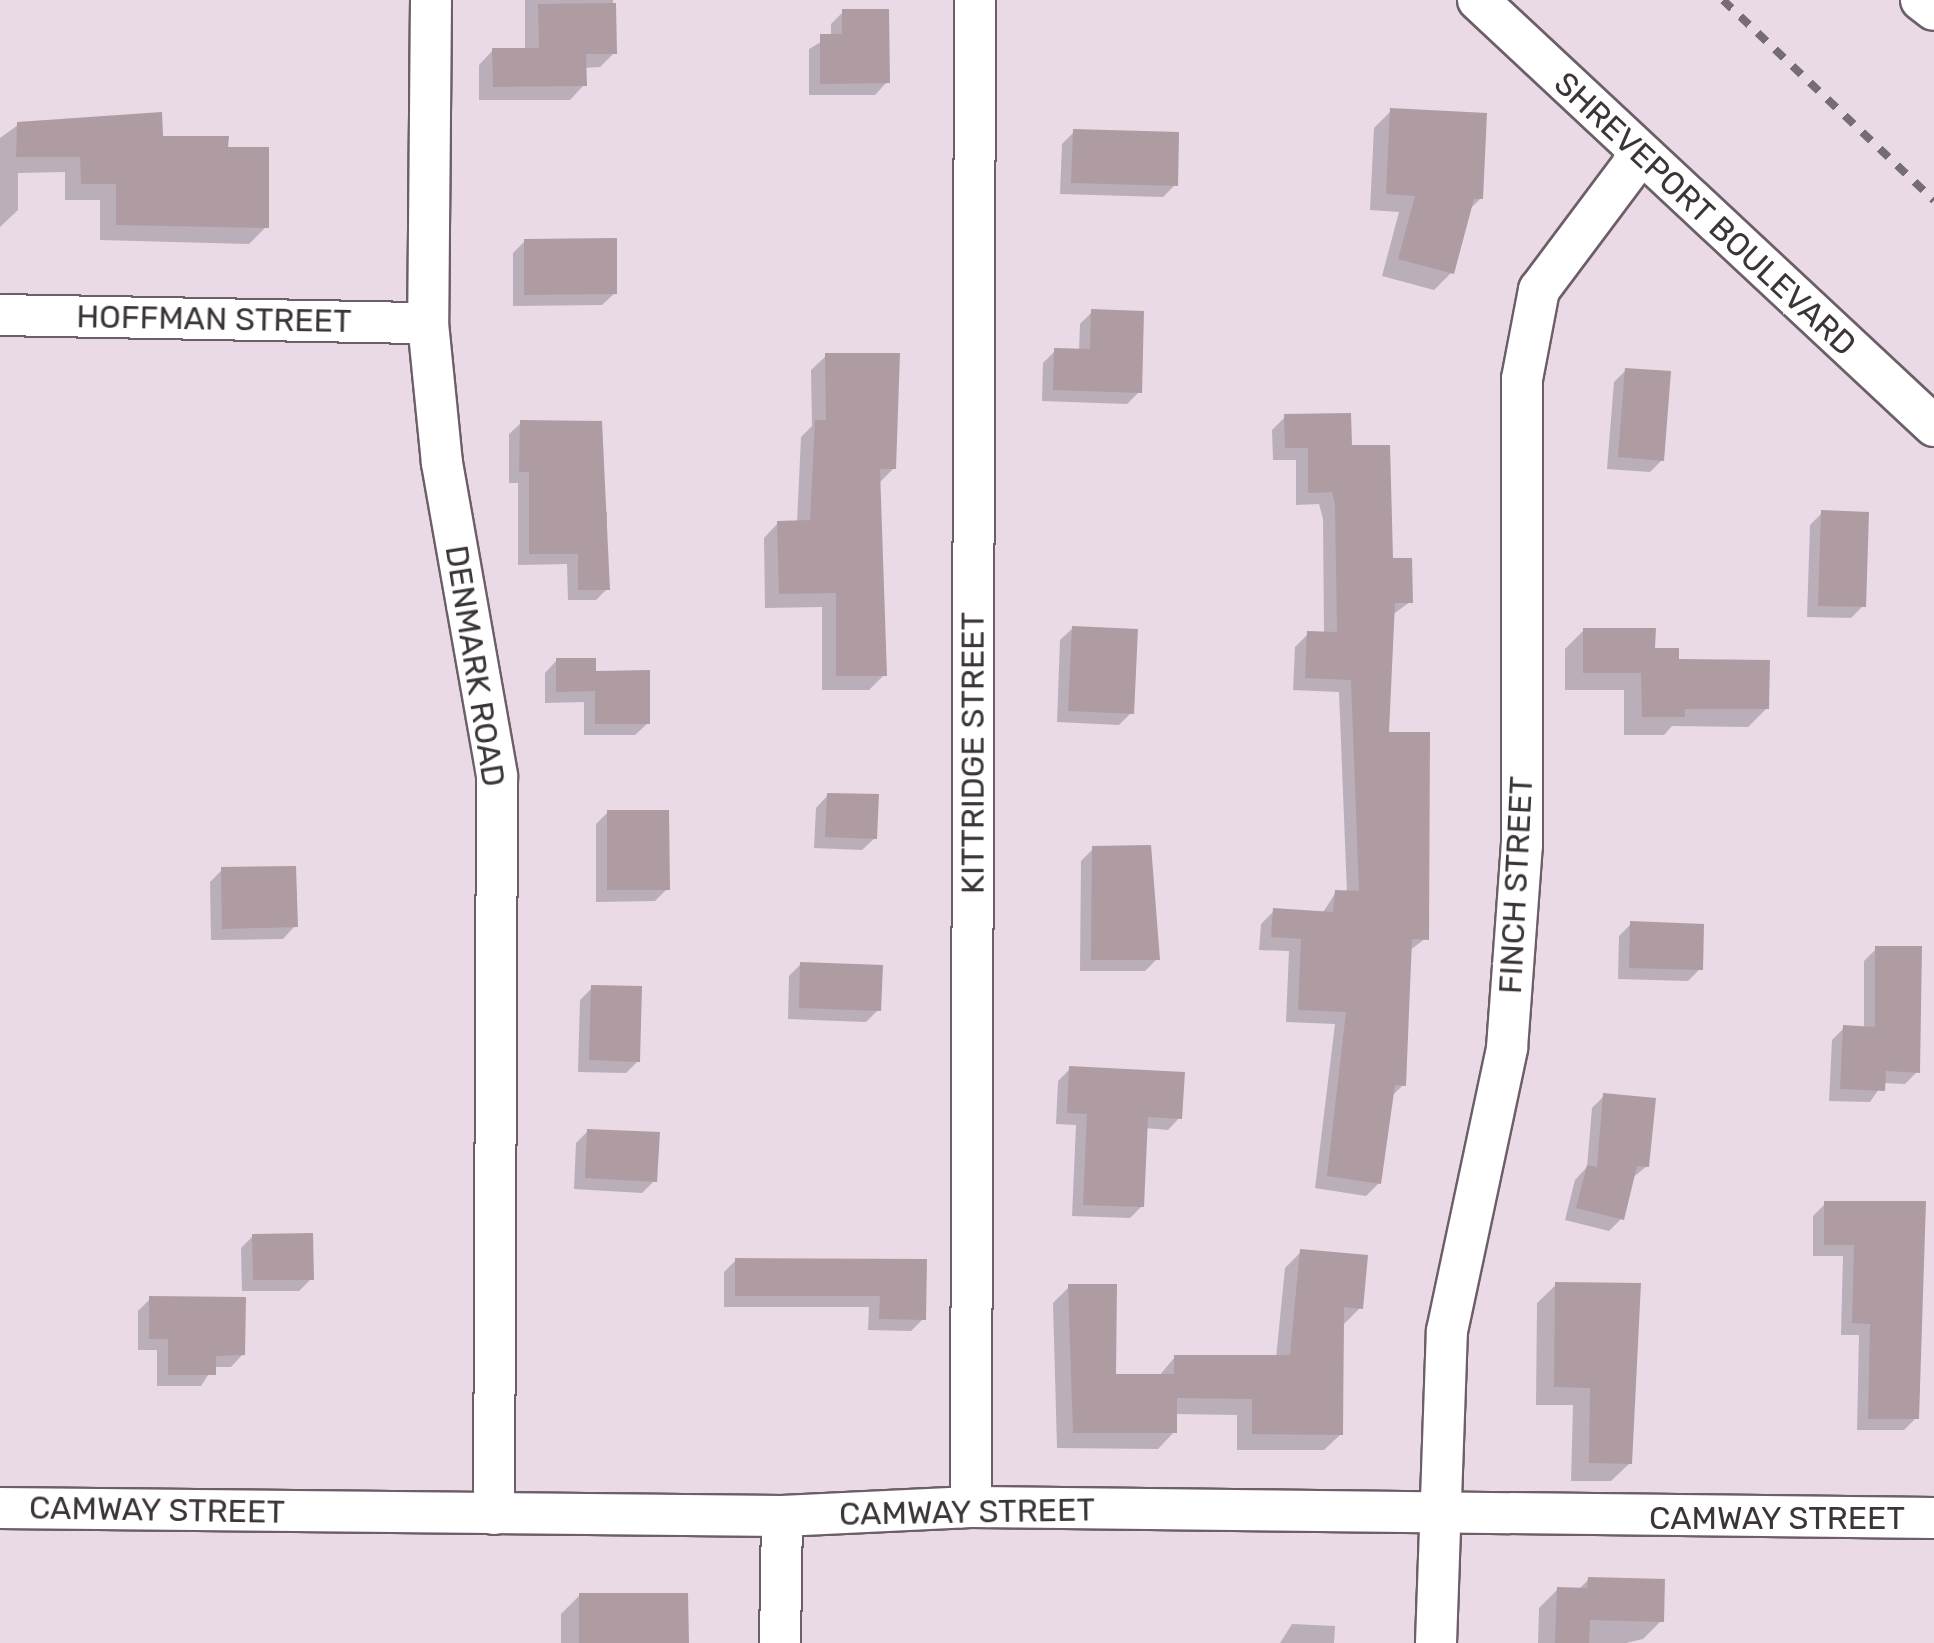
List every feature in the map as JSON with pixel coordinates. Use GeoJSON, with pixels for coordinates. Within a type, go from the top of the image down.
{"type":"FeatureCollection","features":[{"type":"Feature","properties":{"kind":"street","name":"DENMARK ROAD"},"geometry":{"type":"LineString","coordinates":[[431,0],[428,323],[442,463],[497,776],[494,1514]]}},
{"type":"Feature","properties":{"kind":"street","name":"KITTRIDGE STREET"},"geometry":{"type":"LineString","coordinates":[[971,1507],[975,0]]}},
{"type":"Feature","properties":{"kind":"street","name":"SHREVEPORT BOULEVARD"},"geometry":{"type":"LineString","coordinates":[[1478,0],[1934,426]]}},
{"type":"Feature","properties":{"kind":"street"},"geometry":{"type":"LineString","coordinates":[[1921,0],[1934,10]]}},
{"type":"Feature","properties":{"kind":"street","name":"FINCH STREET"},"geometry":{"type":"LineString","coordinates":[[1436,1643],[1448,1331],[1507,1048],[1522,844],[1522,379],[1539,290],[1640,155]]}},
{"type":"Feature","properties":{"kind":"street","name":"HOFFMAN STREET"},"geometry":{"type":"LineString","coordinates":[[0,315],[428,323]]}},
{"type":"Feature","properties":{"kind":"street","name":"CAMWAY STREET"},"geometry":{"type":"LineString","coordinates":[[0,1508],[782,1516],[971,1507],[1438,1517],[1934,1518]]}},
{"type":"Feature","properties":{"kind":"street"},"geometry":{"type":"LineString","coordinates":[[780,1643],[782,1516]]}},
{"type":"Feature","properties":{"kind":"building"},"geometry":{"type":"Polygon","coordinates":[[[616,3],[617,54],[586,54],[587,86],[493,87],[492,48],[539,48],[538,4],[616,3]]]}},
{"type":"Feature","properties":{"kind":"building"},"geometry":{"type":"Polygon","coordinates":[[[842,9],[889,9],[890,83],[820,84],[820,34],[842,34],[842,9]]]}},
{"type":"Feature","properties":{"kind":"building"},"geometry":{"type":"Polygon","coordinates":[[[1390,108],[1487,113],[1483,199],[1474,199],[1454,274],[1398,259],[1415,196],[1386,194],[1390,108]]]}},
{"type":"Feature","properties":{"kind":"building"},"geometry":{"type":"Polygon","coordinates":[[[162,112],[163,136],[229,136],[228,147],[269,147],[269,228],[116,225],[116,184],[81,184],[80,157],[16,157],[17,122],[162,112]]]}},
{"type":"Feature","properties":{"kind":"building"},"geometry":{"type":"Polygon","coordinates":[[[1073,129],[1179,132],[1178,186],[1071,183],[1073,129]]]}},
{"type":"Feature","properties":{"kind":"building"},"geometry":{"type":"Polygon","coordinates":[[[617,238],[617,294],[524,295],[524,239],[617,238]]]}},
{"type":"Feature","properties":{"kind":"building"},"geometry":{"type":"Polygon","coordinates":[[[1091,309],[1144,311],[1142,393],[1053,390],[1054,348],[1090,349],[1091,309]]]}},
{"type":"Feature","properties":{"kind":"building"},"geometry":{"type":"Polygon","coordinates":[[[825,353],[900,353],[896,469],[880,469],[887,676],[836,676],[836,593],[779,594],[777,521],[810,520],[815,420],[826,420],[825,353]]]}},
{"type":"Feature","properties":{"kind":"building"},"geometry":{"type":"Polygon","coordinates":[[[1625,368],[1671,371],[1664,461],[1618,457],[1625,368]]]}},
{"type":"Feature","properties":{"kind":"building"},"geometry":{"type":"Polygon","coordinates":[[[1351,413],[1352,445],[1390,445],[1393,558],[1412,558],[1413,603],[1395,603],[1389,732],[1430,732],[1429,940],[1412,939],[1406,1086],[1395,1085],[1381,1184],[1327,1176],[1346,1012],[1298,1010],[1301,939],[1271,937],[1273,908],[1333,912],[1335,890],[1359,891],[1351,680],[1305,678],[1307,631],[1337,632],[1335,505],[1332,492],[1308,493],[1308,448],[1285,448],[1284,414],[1351,413]]]}},
{"type":"Feature","properties":{"kind":"building"},"geometry":{"type":"Polygon","coordinates":[[[520,420],[602,421],[610,590],[578,590],[578,554],[529,554],[529,472],[519,472],[520,420]]]}},
{"type":"Feature","properties":{"kind":"building"},"geometry":{"type":"Polygon","coordinates":[[[1821,510],[1869,512],[1866,607],[1818,606],[1821,510]]]}},
{"type":"Feature","properties":{"kind":"building"},"geometry":{"type":"Polygon","coordinates":[[[1072,626],[1138,629],[1134,714],[1068,711],[1072,626]]]}},
{"type":"Feature","properties":{"kind":"building"},"geometry":{"type":"Polygon","coordinates":[[[1583,628],[1656,628],[1655,648],[1679,648],[1679,659],[1770,660],[1769,709],[1685,709],[1685,717],[1642,717],[1641,673],[1583,673],[1583,628]]]}},
{"type":"Feature","properties":{"kind":"building"},"geometry":{"type":"Polygon","coordinates":[[[556,658],[596,658],[596,671],[650,670],[650,724],[595,724],[595,691],[556,692],[556,658]]]}},
{"type":"Feature","properties":{"kind":"building"},"geometry":{"type":"Polygon","coordinates":[[[827,793],[879,794],[877,839],[825,837],[827,793]]]}},
{"type":"Feature","properties":{"kind":"building"},"geometry":{"type":"Polygon","coordinates":[[[607,810],[669,810],[670,890],[607,890],[607,810]]]}},
{"type":"Feature","properties":{"kind":"building"},"geometry":{"type":"Polygon","coordinates":[[[1151,845],[1160,960],[1091,960],[1092,846],[1151,845]]]}},
{"type":"Feature","properties":{"kind":"building"},"geometry":{"type":"Polygon","coordinates":[[[296,866],[298,927],[222,929],[221,867],[296,866]]]}},
{"type":"Feature","properties":{"kind":"building"},"geometry":{"type":"Polygon","coordinates":[[[1630,921],[1704,924],[1703,970],[1629,968],[1630,921]]]}},
{"type":"Feature","properties":{"kind":"building"},"geometry":{"type":"Polygon","coordinates":[[[1875,946],[1922,946],[1920,1073],[1886,1071],[1885,1091],[1840,1089],[1843,1025],[1875,1027],[1875,946]]]}},
{"type":"Feature","properties":{"kind":"building"},"geometry":{"type":"Polygon","coordinates":[[[800,962],[883,965],[881,1011],[799,1008],[800,962]]]}},
{"type":"Feature","properties":{"kind":"building"},"geometry":{"type":"Polygon","coordinates":[[[591,985],[642,986],[640,1062],[589,1060],[591,985]]]}},
{"type":"Feature","properties":{"kind":"building"},"geometry":{"type":"Polygon","coordinates":[[[1069,1066],[1185,1072],[1182,1119],[1148,1117],[1144,1207],[1083,1205],[1087,1114],[1067,1113],[1069,1066]]]}},
{"type":"Feature","properties":{"kind":"building"},"geometry":{"type":"Polygon","coordinates":[[[1603,1093],[1656,1098],[1649,1167],[1637,1166],[1624,1220],[1576,1208],[1587,1165],[1597,1167],[1603,1093]]]}},
{"type":"Feature","properties":{"kind":"building"},"geometry":{"type":"Polygon","coordinates":[[[587,1129],[660,1132],[657,1182],[585,1178],[587,1129]]]}},
{"type":"Feature","properties":{"kind":"building"},"geometry":{"type":"Polygon","coordinates":[[[1824,1201],[1926,1201],[1919,1419],[1868,1419],[1870,1324],[1852,1323],[1854,1245],[1824,1245],[1824,1201]]]}},
{"type":"Feature","properties":{"kind":"building"},"geometry":{"type":"Polygon","coordinates":[[[313,1233],[314,1280],[253,1280],[252,1234],[313,1233]]]}},
{"type":"Feature","properties":{"kind":"building"},"geometry":{"type":"Polygon","coordinates":[[[1300,1249],[1368,1255],[1363,1309],[1344,1307],[1343,1435],[1252,1434],[1252,1399],[1177,1398],[1177,1433],[1073,1433],[1068,1284],[1117,1284],[1116,1374],[1174,1374],[1174,1355],[1290,1355],[1300,1249]]]}},
{"type":"Feature","properties":{"kind":"building"},"geometry":{"type":"Polygon","coordinates":[[[735,1258],[927,1259],[926,1320],[879,1319],[880,1296],[735,1296],[735,1258]]]}},
{"type":"Feature","properties":{"kind":"building"},"geometry":{"type":"Polygon","coordinates":[[[1555,1282],[1641,1283],[1632,1464],[1589,1463],[1590,1388],[1554,1387],[1555,1282]]]}},
{"type":"Feature","properties":{"kind":"building"},"geometry":{"type":"Polygon","coordinates":[[[149,1296],[246,1297],[245,1355],[216,1356],[216,1375],[168,1375],[168,1339],[149,1339],[149,1296]]]}},
{"type":"Feature","properties":{"kind":"building"},"geometry":{"type":"Polygon","coordinates":[[[1588,1577],[1665,1579],[1664,1622],[1590,1620],[1589,1643],[1555,1643],[1557,1587],[1587,1588],[1588,1577]]]}},
{"type":"Feature","properties":{"kind":"building"},"geometry":{"type":"Polygon","coordinates":[[[579,1593],[688,1593],[689,1643],[579,1643],[579,1593]]]}},
{"type":"Feature","properties":{"kind":"railway"},"geometry":{"type":"LineString","coordinates":[[1723,0],[1934,200]]}}]}
